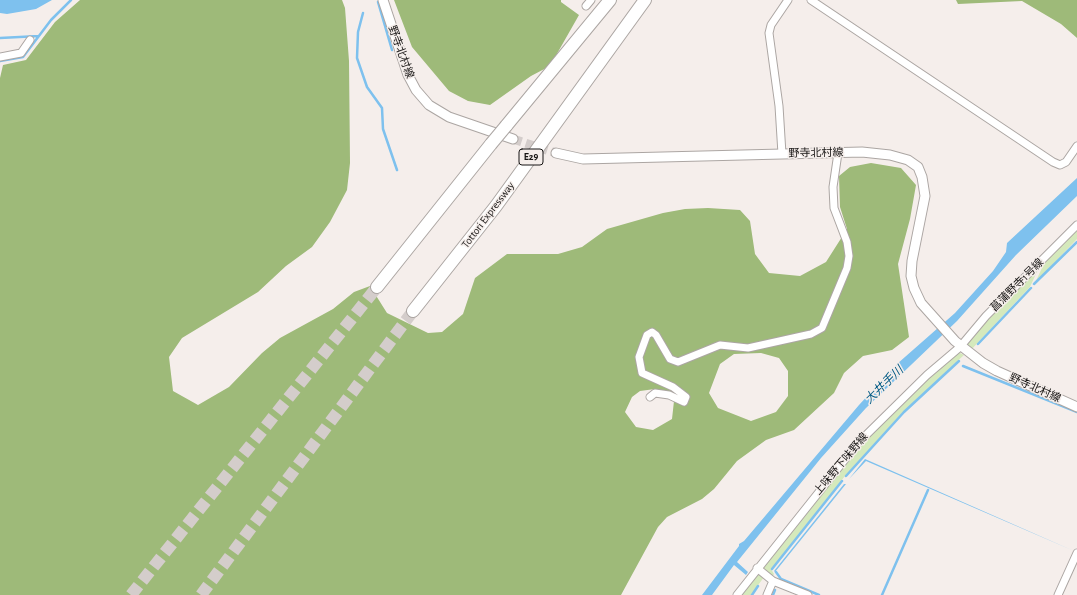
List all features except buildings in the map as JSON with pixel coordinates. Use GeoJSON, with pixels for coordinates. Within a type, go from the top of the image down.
{"type":"FeatureCollection","features":[{"type":"Feature","properties":{"kind":"highway"},"geometry":{"type":"LineString","coordinates":[[564,56],[603,0]]}},
{"type":"Feature","properties":{"kind":"highway"},"geometry":{"type":"LineString","coordinates":[[377,287],[491,144],[610,0]]}},
{"type":"Feature","properties":{"kind":"highway","name":"Tottori Expressway"},"geometry":{"type":"LineString","coordinates":[[413,311],[496,206],[645,0]]}},
{"type":"Feature","properties":{"kind":"street","name":"野寺北村線"},"geometry":{"type":"LineString","coordinates":[[384,0],[408,75],[416,90],[429,105],[450,117],[513,139]]}},
{"type":"Feature","properties":{"kind":"street"},"geometry":{"type":"LineString","coordinates":[[782,154],[779,106],[770,33],[771,26],[788,0]]}},
{"type":"Feature","properties":{"kind":"street"},"geometry":{"type":"LineString","coordinates":[[811,0],[1053,162],[1060,165],[1066,162],[1077,146]]}},
{"type":"Feature","properties":{"kind":"street"},"geometry":{"type":"LineString","coordinates":[[0,57],[21,52],[30,40]]}},
{"type":"Feature","properties":{"kind":"street","name":"野寺北村線"},"geometry":{"type":"LineString","coordinates":[[556,153],[583,159],[862,152],[890,155],[908,160],[918,167],[922,177],[925,196],[912,261],[911,276],[914,288],[930,315],[958,344],[997,372],[1077,407]]}},
{"type":"Feature","properties":{"kind":"street"},"geometry":{"type":"LineString","coordinates":[[650,397],[655,393],[669,395],[684,402],[686,397],[673,387],[642,373],[639,357],[647,335],[652,332],[656,335],[670,358],[678,362],[720,345],[748,348],[811,334],[822,328],[847,268],[849,256],[847,242],[834,208],[832,187],[838,153]]}},
{"type":"Feature","properties":{"kind":"street","name":"菖蒲野寺1号線"},"geometry":{"type":"LineString","coordinates":[[958,344],[1077,225]]}},
{"type":"Feature","properties":{"kind":"street","name":"上味野下味野線"},"geometry":{"type":"LineString","coordinates":[[736,595],[858,443],[958,344]]}},
{"type":"Feature","properties":{"kind":"street"},"geometry":{"type":"LineString","coordinates":[[1058,595],[1077,553]]}},
{"type":"Feature","properties":{"kind":"street"},"geometry":{"type":"LineString","coordinates":[[757,568],[773,581],[808,595]]}},
{"type":"Feature","properties":{"kind":"street"},"geometry":{"type":"LineString","coordinates":[[767,595],[773,581]]}},
{"type":"Feature","properties":{"kind":"green space"},"geometry":{"type":"Polygon","coordinates":[[[80,0],[342,0],[345,8],[349,61],[350,163],[347,190],[330,222],[312,247],[286,266],[258,292],[182,338],[169,357],[173,391],[198,405],[229,387],[262,353],[280,338],[333,309],[354,292],[370,286],[387,313],[428,333],[442,332],[463,314],[475,278],[507,254],[558,254],[582,247],[607,229],[663,213],[685,209],[708,208],[740,210],[750,221],[755,254],[769,273],[800,276],[826,262],[847,229],[840,207],[839,176],[850,167],[871,163],[901,168],[916,185],[910,219],[898,264],[909,337],[892,350],[863,356],[844,373],[834,393],[794,430],[766,440],[737,461],[714,489],[702,499],[667,517],[658,527],[621,595],[0,595],[0,78],[3,65],[26,60],[55,22],[80,0]],[[761,353],[734,354],[720,364],[709,393],[718,408],[751,421],[776,412],[788,396],[788,371],[779,358],[761,353]],[[655,389],[640,391],[632,397],[625,412],[636,427],[653,430],[672,419],[674,401],[655,389]]]}},
{"type":"Feature","properties":{"kind":"green space"},"geometry":{"type":"Polygon","coordinates":[[[394,0],[561,0],[561,2],[579,15],[550,66],[531,76],[490,105],[468,101],[449,91],[412,47],[394,0]]]}},
{"type":"Feature","properties":{"kind":"green space"},"geometry":{"type":"Polygon","coordinates":[[[956,0],[1077,0],[1077,38],[1061,24],[1022,1],[958,4],[956,0]]]}},
{"type":"Feature","properties":{"kind":"green space"},"geometry":{"type":"Polygon","coordinates":[[[1077,228],[1077,239],[1035,283],[1047,257],[1077,228]]]}},
{"type":"Feature","properties":{"kind":"green space"},"geometry":{"type":"Polygon","coordinates":[[[1040,265],[1030,287],[971,350],[967,344],[984,323],[1040,265]]]}},
{"type":"Feature","properties":{"kind":"green space"},"geometry":{"type":"Polygon","coordinates":[[[958,352],[964,355],[903,412],[845,476],[771,569],[774,574],[772,577],[762,569],[874,430],[925,380],[958,352]]]}},
{"type":"Feature","properties":{"kind":"green space"},"geometry":{"type":"Polygon","coordinates":[[[757,573],[764,577],[751,595],[739,595],[757,573]]]}},
{"type":"Feature","properties":{"kind":"water"},"geometry":{"type":"Polygon","coordinates":[[[0,0],[52,0],[36,9],[7,14],[0,13],[0,0]]]}},
{"type":"Feature","properties":{"kind":"water","name":"大井手川"},"geometry":{"type":"Polygon","coordinates":[[[1077,178],[1077,196],[1016,255],[957,321],[866,408],[821,458],[737,562],[748,572],[746,575],[734,565],[712,595],[702,595],[739,544],[744,541],[859,405],[897,364],[955,313],[993,271],[1006,252],[1007,243],[1077,178]]]}},
{"type":"Feature","properties":{"kind":"water"},"geometry":{"type":"Polygon","coordinates":[[[865,459],[1074,551],[866,461],[849,479],[865,459]]]}},
{"type":"Feature","properties":{"kind":"water"},"geometry":{"type":"Polygon","coordinates":[[[844,484],[846,484],[775,572],[774,571],[844,484]]]}},
{"type":"Feature","properties":{"kind":"waterway"},"geometry":{"type":"LineString","coordinates":[[0,61],[23,57],[51,20],[71,0]]}},
{"type":"Feature","properties":{"kind":"waterway"},"geometry":{"type":"LineString","coordinates":[[378,2],[392,50]]}},
{"type":"Feature","properties":{"kind":"waterway"},"geometry":{"type":"LineString","coordinates":[[363,13],[358,32],[357,58],[367,87],[382,108],[383,129],[397,170]]}},
{"type":"Feature","properties":{"kind":"waterway"},"geometry":{"type":"LineString","coordinates":[[0,38],[39,36]]}},
{"type":"Feature","properties":{"kind":"waterway"},"geometry":{"type":"LineString","coordinates":[[1034,284],[1077,242]]}},
{"type":"Feature","properties":{"kind":"waterway"},"geometry":{"type":"LineString","coordinates":[[978,344],[1031,288]]}},
{"type":"Feature","properties":{"kind":"waterway"},"geometry":{"type":"LineString","coordinates":[[846,476],[904,412],[959,361]]}},
{"type":"Feature","properties":{"kind":"waterway"},"geometry":{"type":"LineString","coordinates":[[963,366],[1077,412]]}},
{"type":"Feature","properties":{"kind":"waterway"},"geometry":{"type":"LineString","coordinates":[[772,569],[842,481]]}},
{"type":"Feature","properties":{"kind":"waterway"},"geometry":{"type":"LineString","coordinates":[[882,595],[928,490]]}},
{"type":"Feature","properties":{"kind":"waterway"},"geometry":{"type":"LineString","coordinates":[[776,572],[781,579],[819,595]]}},
{"type":"Feature","properties":{"kind":"waterway"},"geometry":{"type":"LineString","coordinates":[[752,595],[758,586]]}},
{"type":"Feature","properties":{"kind":"waterway"},"geometry":{"type":"LineString","coordinates":[[773,595],[775,590]]}},
{"type":"Feature","properties":{"kind":"tunnel"},"geometry":{"type":"LineString","coordinates":[[513,139],[556,153]]}},
{"type":"Feature","properties":{"kind":"tunnel"},"geometry":{"type":"LineString","coordinates":[[131,595],[377,287]]}},
{"type":"Feature","properties":{"kind":"tunnel"},"geometry":{"type":"LineString","coordinates":[[201,595],[413,311]]}}]}
